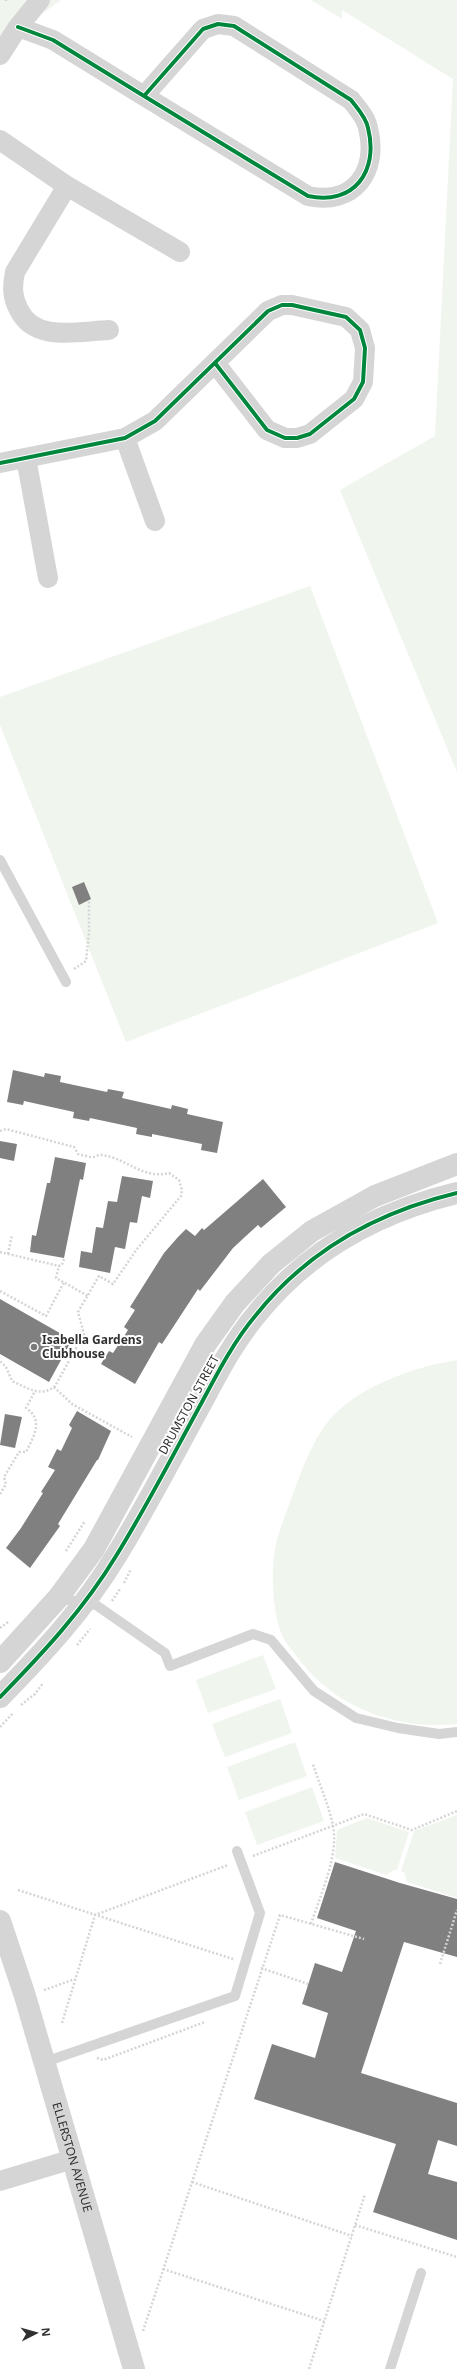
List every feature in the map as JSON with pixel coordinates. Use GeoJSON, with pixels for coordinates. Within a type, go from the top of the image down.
{"type":"FeatureCollection","features":[{"type":"Feature","properties":{"kind":"street"},"geometry":{"type":"LineString","coordinates":[[0,55],[18,27],[40,0]]}},
{"type":"Feature","properties":{"kind":"street"},"geometry":{"type":"LineString","coordinates":[[18,27],[53,40],[144,96],[308,196],[323,199],[345,195],[357,186],[367,171],[371,149],[368,127],[364,117],[351,100],[234,26],[218,24],[203,29],[144,96]]}},
{"type":"Feature","properties":{"kind":"street"},"geometry":{"type":"LineString","coordinates":[[0,140],[67,186],[180,252]]}},
{"type":"Feature","properties":{"kind":"street"},"geometry":{"type":"LineString","coordinates":[[67,186],[15,272],[12,285],[13,299],[24,320],[36,330],[47,333],[109,330]]}},
{"type":"Feature","properties":{"kind":"street"},"geometry":{"type":"LineString","coordinates":[[0,463],[125,438],[155,421],[268,311],[282,305],[292,305],[346,317],[360,330],[365,348],[363,382],[354,399],[310,434],[298,438],[285,438],[267,430],[215,363]]}},
{"type":"Feature","properties":{"kind":"street"},"geometry":{"type":"LineString","coordinates":[[125,438],[155,521]]}},
{"type":"Feature","properties":{"kind":"street"},"geometry":{"type":"LineString","coordinates":[[26,458],[48,578]]}},
{"type":"Feature","properties":{"kind":"street","name":"DRUMSTON STREET"},"geometry":{"type":"LineString","coordinates":[[0,1662],[58,1598],[94,1549],[205,1345],[236,1303],[272,1264],[312,1231],[374,1196],[457,1164]]}},
{"type":"Feature","properties":{"kind":"street","name":"DRUMSTON STREET"},"geometry":{"type":"LineString","coordinates":[[0,1697],[41,1656],[84,1603],[118,1553],[229,1354],[256,1315],[288,1280],[325,1250],[356,1230],[390,1214],[425,1201],[457,1193]]}},
{"type":"Feature","properties":{"kind":"street","name":"ELLERSTON AVENUE"},"geometry":{"type":"LineString","coordinates":[[0,1921],[3,1944],[44,2062],[134,2369]]}},
{"type":"Feature","properties":{"kind":"street"},"geometry":{"type":"LineString","coordinates":[[0,2181],[73,2159]]}},
{"type":"Feature","properties":{"kind":"lane"},"geometry":{"type":"LineString","coordinates":[[0,860],[64,979]]}},
{"type":"Feature","properties":{"kind":"lane"},"geometry":{"type":"LineString","coordinates":[[58,1598],[96,1605],[165,1653],[170,1666],[253,1634],[271,1640],[314,1691],[356,1718],[398,1728],[432,1733],[457,1732]]}},
{"type":"Feature","properties":{"kind":"lane"},"geometry":{"type":"LineString","coordinates":[[44,2062],[235,1996],[260,1913],[237,1851]]}},
{"type":"Feature","properties":{"kind":"lane"},"geometry":{"type":"LineString","coordinates":[[390,2369],[421,2273]]}},
{"type":"Feature","properties":{"kind":"path"},"geometry":{"type":"LineString","coordinates":[[0,6],[7,0]]}},
{"type":"Feature","properties":{"kind":"path"},"geometry":{"type":"LineString","coordinates":[[64,979],[86,961],[89,932],[89,900]]}},
{"type":"Feature","properties":{"kind":"path"},"geometry":{"type":"LineString","coordinates":[[0,1131],[6,1129],[74,1147],[78,1154],[94,1157],[100,1154],[125,1161],[131,1168],[160,1175],[169,1173],[179,1180],[182,1190],[178,1200],[137,1249],[113,1284],[99,1276],[78,1312],[84,1334],[54,1387],[49,1391],[34,1391],[12,1381],[6,1367],[0,1361]]}},
{"type":"Feature","properties":{"kind":"path"},"geometry":{"type":"LineString","coordinates":[[8,1254],[12,1235]]}},
{"type":"Feature","properties":{"kind":"path"},"geometry":{"type":"LineString","coordinates":[[0,1252],[59,1266]]}},
{"type":"Feature","properties":{"kind":"path"},"geometry":{"type":"LineString","coordinates":[[64,1259],[62,1265],[59,1266],[56,1278],[88,1296]]}},
{"type":"Feature","properties":{"kind":"path"},"geometry":{"type":"LineString","coordinates":[[0,1291],[46,1316],[64,1282]]}},
{"type":"Feature","properties":{"kind":"path"},"geometry":{"type":"LineString","coordinates":[[54,1387],[72,1404],[133,1438],[129,1444]]}},
{"type":"Feature","properties":{"kind":"path"},"geometry":{"type":"LineString","coordinates":[[0,1494],[6,1484],[4,1477],[20,1452],[26,1452],[37,1431],[36,1421],[31,1412],[26,1408],[34,1391]]}},
{"type":"Feature","properties":{"kind":"path"},"geometry":{"type":"LineString","coordinates":[[62,1558],[88,1517]]}},
{"type":"Feature","properties":{"kind":"path"},"geometry":{"type":"LineString","coordinates":[[0,1628],[12,1619]]}},
{"type":"Feature","properties":{"kind":"path"},"geometry":{"type":"LineString","coordinates":[[310,1924],[333,1854],[334,1840],[333,1826],[313,1764]]}},
{"type":"Feature","properties":{"kind":"path"},"geometry":{"type":"LineString","coordinates":[[364,1814],[412,1830],[457,1811]]}},
{"type":"Feature","properties":{"kind":"path"},"geometry":{"type":"LineString","coordinates":[[18,1890],[308,1984]]}},
{"type":"Feature","properties":{"kind":"path"},"geometry":{"type":"LineString","coordinates":[[440,1964],[457,1910]]}},
{"type":"Feature","properties":{"kind":"path"},"geometry":{"type":"LineString","coordinates":[[141,2338],[280,1914],[364,1939]]}},
{"type":"Feature","properties":{"kind":"path"},"geometry":{"type":"LineString","coordinates":[[62,2024],[95,1915]]}},
{"type":"Feature","properties":{"kind":"path"},"geometry":{"type":"LineString","coordinates":[[192,2182],[352,2236]]}},
{"type":"Feature","properties":{"kind":"path"},"geometry":{"type":"LineString","coordinates":[[309,2369],[365,2194]]}},
{"type":"Feature","properties":{"kind":"path"},"geometry":{"type":"LineString","coordinates":[[355,2225],[457,2257]]}},
{"type":"Feature","properties":{"kind":"path"},"geometry":{"type":"LineString","coordinates":[[163,2269],[324,2321]]}},
{"type":"Feature","properties":{"kind":"shaded area"},"geometry":{"type":"Polygon","coordinates":[[[0,0],[61,0],[0,44],[0,0]]]}},
{"type":"Feature","properties":{"kind":"shaded area"},"geometry":{"type":"Polygon","coordinates":[[[311,0],[457,0],[457,772],[340,490],[435,436],[453,79],[342,10],[342,19],[311,0]]]}},
{"type":"Feature","properties":{"kind":"shaded area"},"geometry":{"type":"Polygon","coordinates":[[[310,586],[438,923],[126,1042],[0,725],[0,697],[310,586]]]}},
{"type":"Feature","properties":{"kind":"shaded area"},"geometry":{"type":"Polygon","coordinates":[[[457,1360],[457,1724],[434,1725],[411,1723],[388,1719],[346,1701],[327,1688],[310,1673],[290,1648],[282,1635],[279,1626],[274,1602],[273,1562],[279,1534],[297,1483],[311,1449],[331,1418],[339,1410],[365,1391],[395,1377],[426,1367],[457,1360]]]}},
{"type":"Feature","properties":{"kind":"shaded area"},"geometry":{"type":"Polygon","coordinates":[[[263,1655],[276,1689],[208,1713],[196,1680],[263,1655]]]}},
{"type":"Feature","properties":{"kind":"shaded area"},"geometry":{"type":"Polygon","coordinates":[[[280,1699],[292,1733],[225,1757],[212,1724],[280,1699]]]}},
{"type":"Feature","properties":{"kind":"shaded area"},"geometry":{"type":"Polygon","coordinates":[[[295,1742],[307,1776],[239,1800],[227,1767],[295,1742]]]}},
{"type":"Feature","properties":{"kind":"shaded area"},"geometry":{"type":"Polygon","coordinates":[[[312,1787],[324,1821],[257,1845],[245,1812],[312,1787]]]}},
{"type":"Feature","properties":{"kind":"shaded area"},"geometry":{"type":"Polygon","coordinates":[[[457,1815],[457,1898],[407,1882],[404,1872],[401,1871],[414,1831],[457,1815]]]}},
{"type":"Feature","properties":{"kind":"shaded area"},"geometry":{"type":"Polygon","coordinates":[[[367,1818],[409,1832],[397,1870],[394,1870],[386,1875],[335,1858],[337,1830],[367,1818]]]}},
{"type":"Feature","properties":{"kind":"building"},"geometry":{"type":"Polygon","coordinates":[[[84,882],[91,899],[79,905],[72,887],[84,882]]]}},
{"type":"Feature","properties":{"kind":"building"},"geometry":{"type":"Polygon","coordinates":[[[13,1070],[44,1077],[45,1073],[61,1076],[60,1082],[107,1092],[108,1089],[124,1092],[122,1098],[171,1109],[172,1105],[188,1109],[187,1114],[223,1122],[217,1153],[201,1150],[202,1144],[152,1134],[152,1137],[136,1134],[137,1128],[90,1118],[89,1121],[73,1118],[74,1112],[24,1101],[23,1105],[7,1102],[13,1070]]]}},
{"type":"Feature","properties":{"kind":"building"},"geometry":{"type":"Polygon","coordinates":[[[0,1141],[17,1144],[14,1161],[0,1158],[0,1141]]]}},
{"type":"Feature","properties":{"kind":"building"},"geometry":{"type":"Polygon","coordinates":[[[55,1157],[86,1163],[83,1180],[80,1179],[64,1258],[30,1252],[32,1235],[36,1236],[47,1183],[50,1183],[55,1157]]]}},
{"type":"Feature","properties":{"kind":"building"},"geometry":{"type":"Polygon","coordinates":[[[122,1176],[153,1181],[150,1198],[142,1196],[137,1223],[130,1222],[125,1249],[115,1247],[110,1273],[79,1267],[81,1251],[92,1253],[96,1227],[103,1228],[108,1201],[117,1202],[122,1176]]]}},
{"type":"Feature","properties":{"kind":"building"},"geometry":{"type":"Polygon","coordinates":[[[263,1179],[286,1207],[261,1228],[258,1225],[233,1248],[200,1291],[198,1289],[162,1344],[159,1342],[135,1384],[101,1364],[109,1351],[113,1353],[128,1330],[124,1327],[135,1310],[130,1307],[164,1253],[178,1237],[186,1229],[195,1236],[202,1228],[204,1230],[263,1179]]]}},
{"type":"Feature","properties":{"kind":"building","name":"Isabella Gardens Clubhouse"},"geometry":{"type":"Polygon","coordinates":[[[0,1299],[72,1340],[49,1382],[0,1354],[0,1299]]]}},
{"type":"Feature","properties":{"kind":"building"},"geometry":{"type":"Polygon","coordinates":[[[77,1411],[111,1431],[98,1460],[58,1524],[60,1526],[30,1568],[6,1548],[21,1528],[43,1493],[41,1492],[55,1470],[48,1467],[57,1449],[61,1451],[72,1428],[69,1425],[77,1411]]]}},
{"type":"Feature","properties":{"kind":"building"},"geometry":{"type":"Polygon","coordinates":[[[5,1414],[22,1417],[15,1448],[0,1445],[5,1414]]]}},
{"type":"Feature","properties":{"kind":"building"},"geometry":{"type":"Polygon","coordinates":[[[335,1862],[400,1883],[457,1899],[457,1957],[404,1942],[361,2073],[457,2103],[457,2146],[438,2140],[428,2174],[457,2182],[457,2240],[373,2212],[396,2144],[254,2099],[272,2044],[315,2058],[328,2013],[302,2004],[315,1963],[342,1972],[356,1931],[317,1918],[335,1862]]]}},
{"type":"Feature","properties":{"kind":"cycle path"},"geometry":{"type":"LineString","coordinates":[[18,27],[53,40],[144,96],[203,29],[218,24],[234,26],[351,100],[367,124],[370,144],[370,158],[366,171],[359,182],[350,190],[338,196],[324,198],[308,196],[144,96]]}},
{"type":"Feature","properties":{"kind":"cycle path"},"geometry":{"type":"LineString","coordinates":[[0,463],[125,438],[155,421],[268,311],[282,305],[292,305],[346,317],[360,330],[365,348],[363,382],[354,399],[310,434],[297,438],[285,438],[267,430],[215,363]]}},
{"type":"Feature","properties":{"kind":"cycle path"},"geometry":{"type":"LineString","coordinates":[[0,1697],[62,1630],[104,1575],[149,1499],[227,1357],[248,1325],[276,1292],[321,1253],[346,1237],[399,1211],[457,1193]]}},
{"type":"Feature","properties":{"kind":"place","name":"Isabella Gardens Clubhouse"},"geometry":{"type":"Point","coordinates":[34,1347]}}]}
